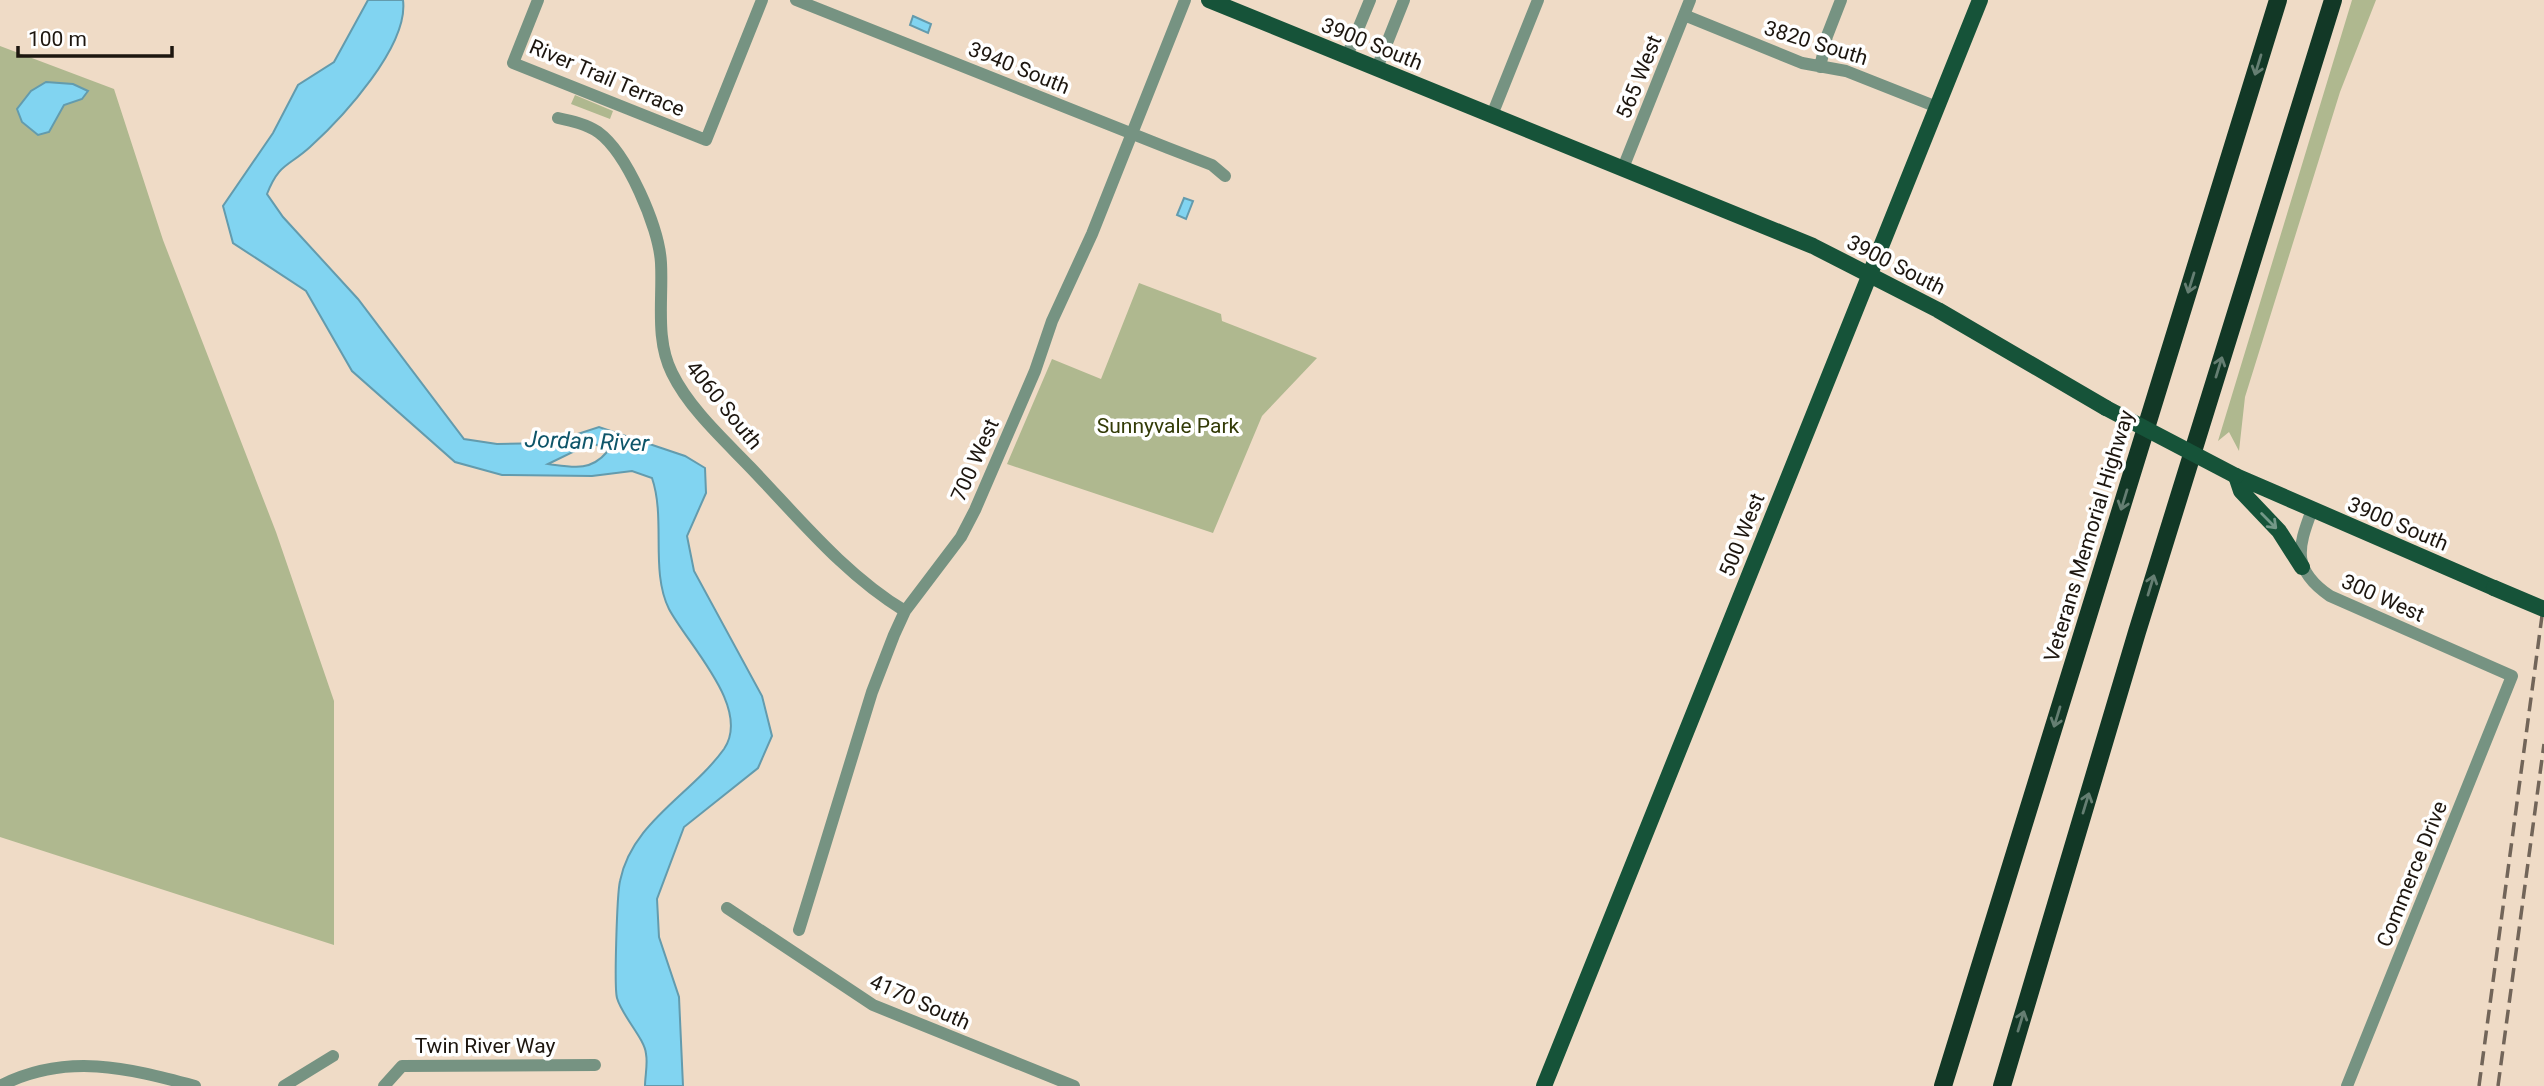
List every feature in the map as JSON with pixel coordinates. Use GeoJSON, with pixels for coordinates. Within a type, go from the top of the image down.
{"type":"FeatureCollection","features":[{"type":"Feature","properties":{"kind":"highway","name":"Veterans Memorial Highway"},"geometry":{"type":"LineString","coordinates":[[1943,1086],[2278,0]]}},
{"type":"Feature","properties":{"kind":"highway"},"geometry":{"type":"LineString","coordinates":[[2001,1086],[2137,632],[2333,0]]}},
{"type":"Feature","properties":{"kind":"main road","name":"3900 South"},"geometry":{"type":"LineString","coordinates":[[1209,0],[1786,235],[1868,273],[1979,333],[2106,408],[2236,476],[2544,609]]}},
{"type":"Feature","properties":{"kind":"main road","name":"500 West"},"geometry":{"type":"LineString","coordinates":[[1544,1086],[1979,0]]}},
{"type":"Feature","properties":{"kind":"main road"},"geometry":{"type":"LineString","coordinates":[[2236,476],[2241,491],[2279,531],[2302,566]]}},
{"type":"Feature","properties":{"kind":"street","name":"River Trail Terrace"},"geometry":{"type":"LineString","coordinates":[[538,0],[513,63],[706,140],[762,0]]}},
{"type":"Feature","properties":{"kind":"street","name":"3940 South"},"geometry":{"type":"LineString","coordinates":[[796,0],[1212,166],[1225,176]]}},
{"type":"Feature","properties":{"kind":"street","name":"700 West"},"geometry":{"type":"LineString","coordinates":[[799,930],[872,692],[905,611],[961,537],[975,510],[1035,371],[1071,276],[1092,234],[1185,0]]}},
{"type":"Feature","properties":{"kind":"street"},"geometry":{"type":"LineString","coordinates":[[1347,56],[1370,0]]}},
{"type":"Feature","properties":{"kind":"street"},"geometry":{"type":"LineString","coordinates":[[1377,68],[1404,0]]}},
{"type":"Feature","properties":{"kind":"street"},"geometry":{"type":"LineString","coordinates":[[1492,115],[1538,0]]}},
{"type":"Feature","properties":{"kind":"street","name":"565 West"},"geometry":{"type":"LineString","coordinates":[[1623,168],[1690,0]]}},
{"type":"Feature","properties":{"kind":"street"},"geometry":{"type":"LineString","coordinates":[[1820,67],[1827,36],[1841,0]]}},
{"type":"Feature","properties":{"kind":"street","name":"3820 South"},"geometry":{"type":"LineString","coordinates":[[1684,15],[1788,57],[1820,67],[1846,71],[1937,107]]}},
{"type":"Feature","properties":{"kind":"street","name":"4060 South"},"geometry":{"type":"LineString","coordinates":[[558,118],[580,123],[600,133],[621,155],[639,195],[658,244],[662,344],[673,376],[716,430],[785,503],[865,584],[905,611]]}},
{"type":"Feature","properties":{"kind":"street"},"geometry":{"type":"LineString","coordinates":[[2302,566],[2300,548],[2312,510]]}},
{"type":"Feature","properties":{"kind":"street","name":"300 West"},"geometry":{"type":"LineString","coordinates":[[2302,566],[2314,584],[2330,596],[2512,676]]}},
{"type":"Feature","properties":{"kind":"street","name":"Commerce Drive"},"geometry":{"type":"LineString","coordinates":[[2347,1086],[2512,676]]}},
{"type":"Feature","properties":{"kind":"street","name":"4170 South"},"geometry":{"type":"LineString","coordinates":[[727,908],[873,1005],[1074,1086]]}},
{"type":"Feature","properties":{"kind":"street"},"geometry":{"type":"LineString","coordinates":[[284,1086],[333,1056]]}},
{"type":"Feature","properties":{"kind":"street"},"geometry":{"type":"LineString","coordinates":[[3,1084],[41,1070],[86,1064],[140,1071],[195,1086]]}},
{"type":"Feature","properties":{"kind":"street","name":"Twin River Way"},"geometry":{"type":"LineString","coordinates":[[384,1086],[402,1066],[595,1065]]}},
{"type":"Feature","properties":{"kind":"green space"},"geometry":{"type":"Polygon","coordinates":[[[2352,0],[2376,0],[2340,92],[2245,397],[2239,451],[2229,432],[2218,441],[2352,0]]]}},
{"type":"Feature","properties":{"kind":"green space"},"geometry":{"type":"Polygon","coordinates":[[[0,46],[114,89],[163,240],[276,532],[334,701],[334,945],[0,837],[0,46]]]}},
{"type":"Feature","properties":{"kind":"green space"},"geometry":{"type":"Polygon","coordinates":[[[575,95],[613,111],[610,119],[571,104],[575,95]]]}},
{"type":"Feature","properties":{"kind":"green space","name":"Sunnyvale Park"},"geometry":{"type":"Polygon","coordinates":[[[1139,283],[1221,314],[1222,321],[1317,358],[1262,416],[1213,533],[1007,464],[1052,359],[1101,379],[1139,283]]]}},
{"type":"Feature","properties":{"kind":"water","name":"Jordan River"},"geometry":{"type":"Polygon","coordinates":[[[368,0],[403,0],[402,18],[396,38],[371,80],[323,134],[280,171],[267,194],[283,217],[358,299],[464,439],[497,444],[550,443],[599,427],[685,456],[705,468],[706,493],[687,536],[694,571],[762,696],[772,736],[758,768],[684,827],[657,899],[659,937],[679,997],[683,1086],[645,1086],[645,1048],[617,998],[620,881],[627,860],[649,825],[696,781],[724,749],[730,733],[730,715],[714,677],[678,624],[663,594],[658,510],[652,478],[632,471],[592,476],[502,475],[455,462],[352,371],[306,291],[233,243],[223,206],[273,133],[298,85],[334,62],[368,0]],[[591,443],[548,464],[580,467],[601,458],[607,452],[605,448],[591,443]]]}},
{"type":"Feature","properties":{"kind":"water"},"geometry":{"type":"Polygon","coordinates":[[[913,16],[931,24],[928,33],[910,25],[913,16]]]}},
{"type":"Feature","properties":{"kind":"water"},"geometry":{"type":"Polygon","coordinates":[[[46,82],[73,84],[88,91],[82,99],[64,105],[49,132],[38,135],[22,122],[17,109],[31,91],[46,82]]]}},
{"type":"Feature","properties":{"kind":"water"},"geometry":{"type":"Polygon","coordinates":[[[1184,198],[1193,201],[1186,219],[1177,215],[1184,198]]]}},
{"type":"Feature","properties":{"kind":"railway"},"geometry":{"type":"LineString","coordinates":[[2479,1086],[2544,601]]}},
{"type":"Feature","properties":{"kind":"railway"},"geometry":{"type":"LineString","coordinates":[[2498,1086],[2544,744]]}}]}
